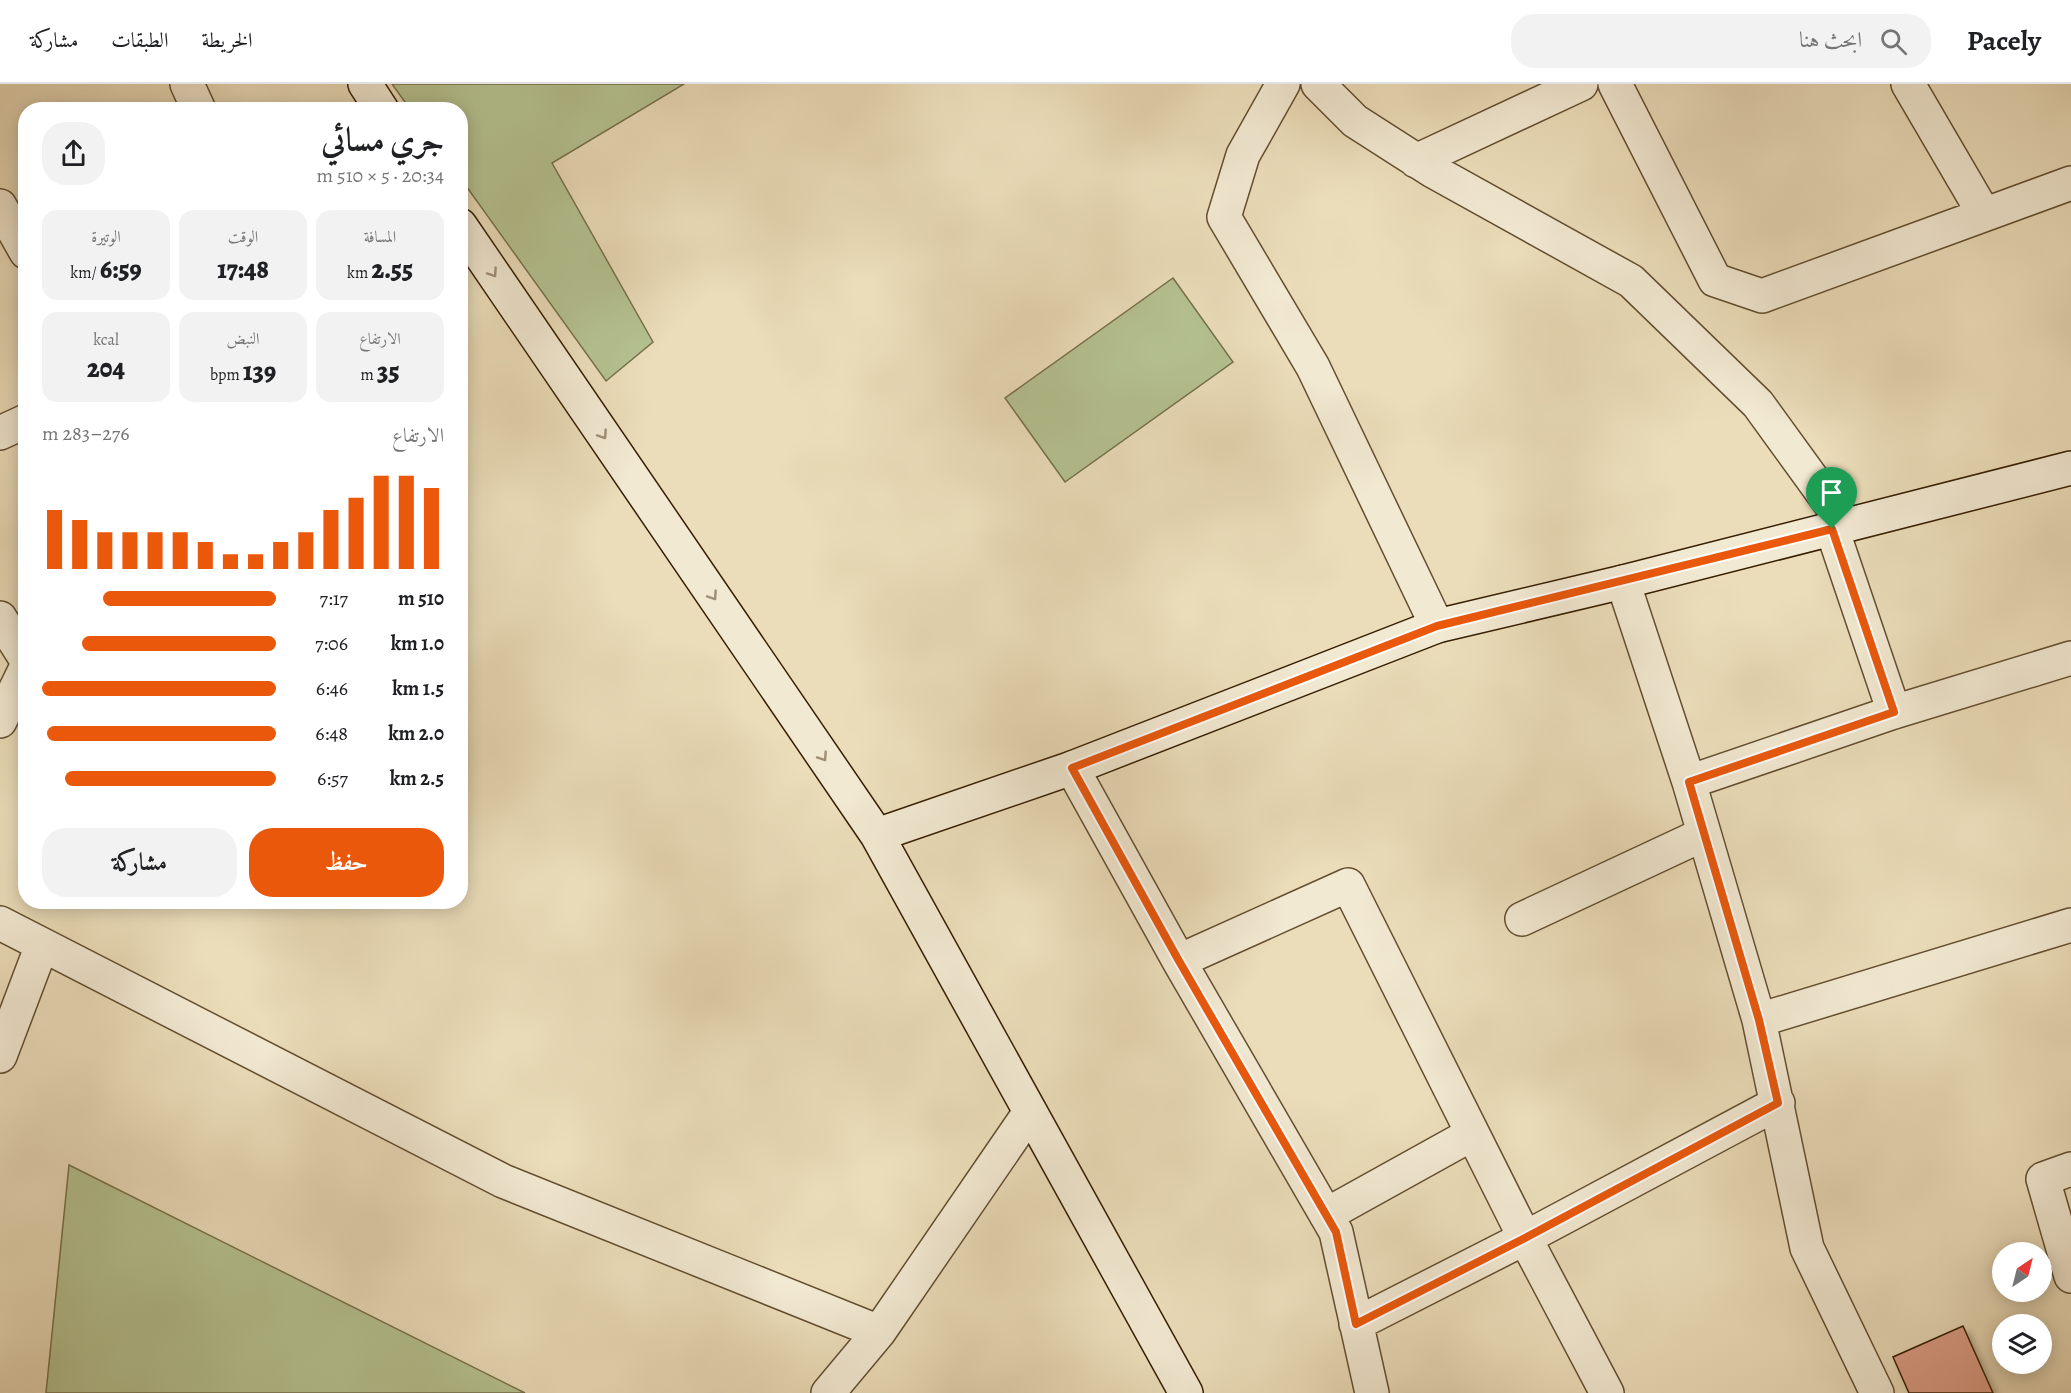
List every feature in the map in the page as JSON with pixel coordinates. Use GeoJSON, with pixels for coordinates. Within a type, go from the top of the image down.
{"type":"FeatureCollection","features":[{"type":"Feature","properties":{"kind":"street"},"geometry":{"type":"LineString","coordinates":[[187,84],[195,102]]}},
{"type":"Feature","properties":{"kind":"street"},"geometry":{"type":"LineString","coordinates":[[364,84],[376,102]]}},
{"type":"Feature","properties":{"kind":"street"},"geometry":{"type":"LineString","coordinates":[[1283,84],[1243,155],[1224,217],[1314,367],[1437,626]]}},
{"type":"Feature","properties":{"kind":"street"},"geometry":{"type":"LineString","coordinates":[[1318,84],[1355,121],[1416,161],[1631,281],[1758,404],[1839,526],[1894,712]]}},
{"type":"Feature","properties":{"kind":"street"},"geometry":{"type":"LineString","coordinates":[[1416,161],[1581,84]]}},
{"type":"Feature","properties":{"kind":"street"},"geometry":{"type":"LineString","coordinates":[[1615,84],[1715,280],[1762,296],[2071,183]]}},
{"type":"Feature","properties":{"kind":"street"},"geometry":{"type":"LineString","coordinates":[[1908,84],[1984,214]]}},
{"type":"Feature","properties":{"kind":"street"},"geometry":{"type":"LineString","coordinates":[[0,206],[18,238]]}},
{"type":"Feature","properties":{"kind":"street"},"geometry":{"type":"LineString","coordinates":[[468,237],[877,835],[1186,1393]]}},
{"type":"Feature","properties":{"kind":"street"},"geometry":{"type":"LineString","coordinates":[[0,433],[18,425]]}},
{"type":"Feature","properties":{"kind":"street"},"geometry":{"type":"LineString","coordinates":[[877,835],[1072,768],[1437,626],[1623,582],[2071,468]]}},
{"type":"Feature","properties":{"kind":"street"},"geometry":{"type":"LineString","coordinates":[[1623,582],[1689,782],[1759,1020],[1808,1248],[1877,1393]]}},
{"type":"Feature","properties":{"kind":"street"},"geometry":{"type":"LineString","coordinates":[[0,618],[18,646]]}},
{"type":"Feature","properties":{"kind":"street"},"geometry":{"type":"LineString","coordinates":[[1689,782],[1894,712],[2071,658]]}},
{"type":"Feature","properties":{"kind":"street"},"geometry":{"type":"LineString","coordinates":[[0,721],[18,684]]}},
{"type":"Feature","properties":{"kind":"street"},"geometry":{"type":"LineString","coordinates":[[1072,768],[1179,961],[1336,1232],[1372,1393]]}},
{"type":"Feature","properties":{"kind":"street"},"geometry":{"type":"LineString","coordinates":[[1522,919],[1704,834]]}},
{"type":"Feature","properties":{"kind":"street"},"geometry":{"type":"LineString","coordinates":[[1179,961],[1348,885],[1525,1238],[1607,1393]]}},
{"type":"Feature","properties":{"kind":"street"},"geometry":{"type":"LineString","coordinates":[[0,923],[503,1181],[879,1332]]}},
{"type":"Feature","properties":{"kind":"street"},"geometry":{"type":"LineString","coordinates":[[1759,1020],[2071,925]]}},
{"type":"Feature","properties":{"kind":"street"},"geometry":{"type":"LineString","coordinates":[[0,1056],[42,945]]}},
{"type":"Feature","properties":{"kind":"street"},"geometry":{"type":"LineString","coordinates":[[1356,1324],[1525,1238],[1778,1103]]}},
{"type":"Feature","properties":{"kind":"street"},"geometry":{"type":"LineString","coordinates":[[828,1393],[879,1332],[1030,1112]]}},
{"type":"Feature","properties":{"kind":"street"},"geometry":{"type":"LineString","coordinates":[[1326,1215],[1473,1134]]}},
{"type":"Feature","properties":{"kind":"street"},"geometry":{"type":"LineString","coordinates":[[2071,1169],[2043,1179],[2071,1276]]}},
{"type":"Feature","properties":{"kind":"green space"},"geometry":{"type":"Polygon","coordinates":[[[392,84],[684,84],[552,163],[653,342],[606,381],[468,189],[468,102],[405,102],[392,84]]]}},
{"type":"Feature","properties":{"kind":"green space"},"geometry":{"type":"Polygon","coordinates":[[[1173,278],[1233,362],[1065,482],[1005,398],[1173,278]]]}},
{"type":"Feature","properties":{"kind":"green space"},"geometry":{"type":"Polygon","coordinates":[[[69,1165],[525,1393],[46,1393],[69,1165]]]}},
{"type":"Feature","properties":{"kind":"building"},"geometry":{"type":"Polygon","coordinates":[[[1963,1326],[1993,1393],[1909,1393],[1893,1357],[1963,1326]]]}},
{"type":"Feature","properties":{"kind":"route"},"geometry":{"type":"LineString","coordinates":[[1832,529],[1894,712],[1689,782],[1759,1020],[1778,1103],[1525,1238],[1356,1324],[1336,1232],[1179,961],[1072,768],[1437,626],[1832,529]]}}]}
